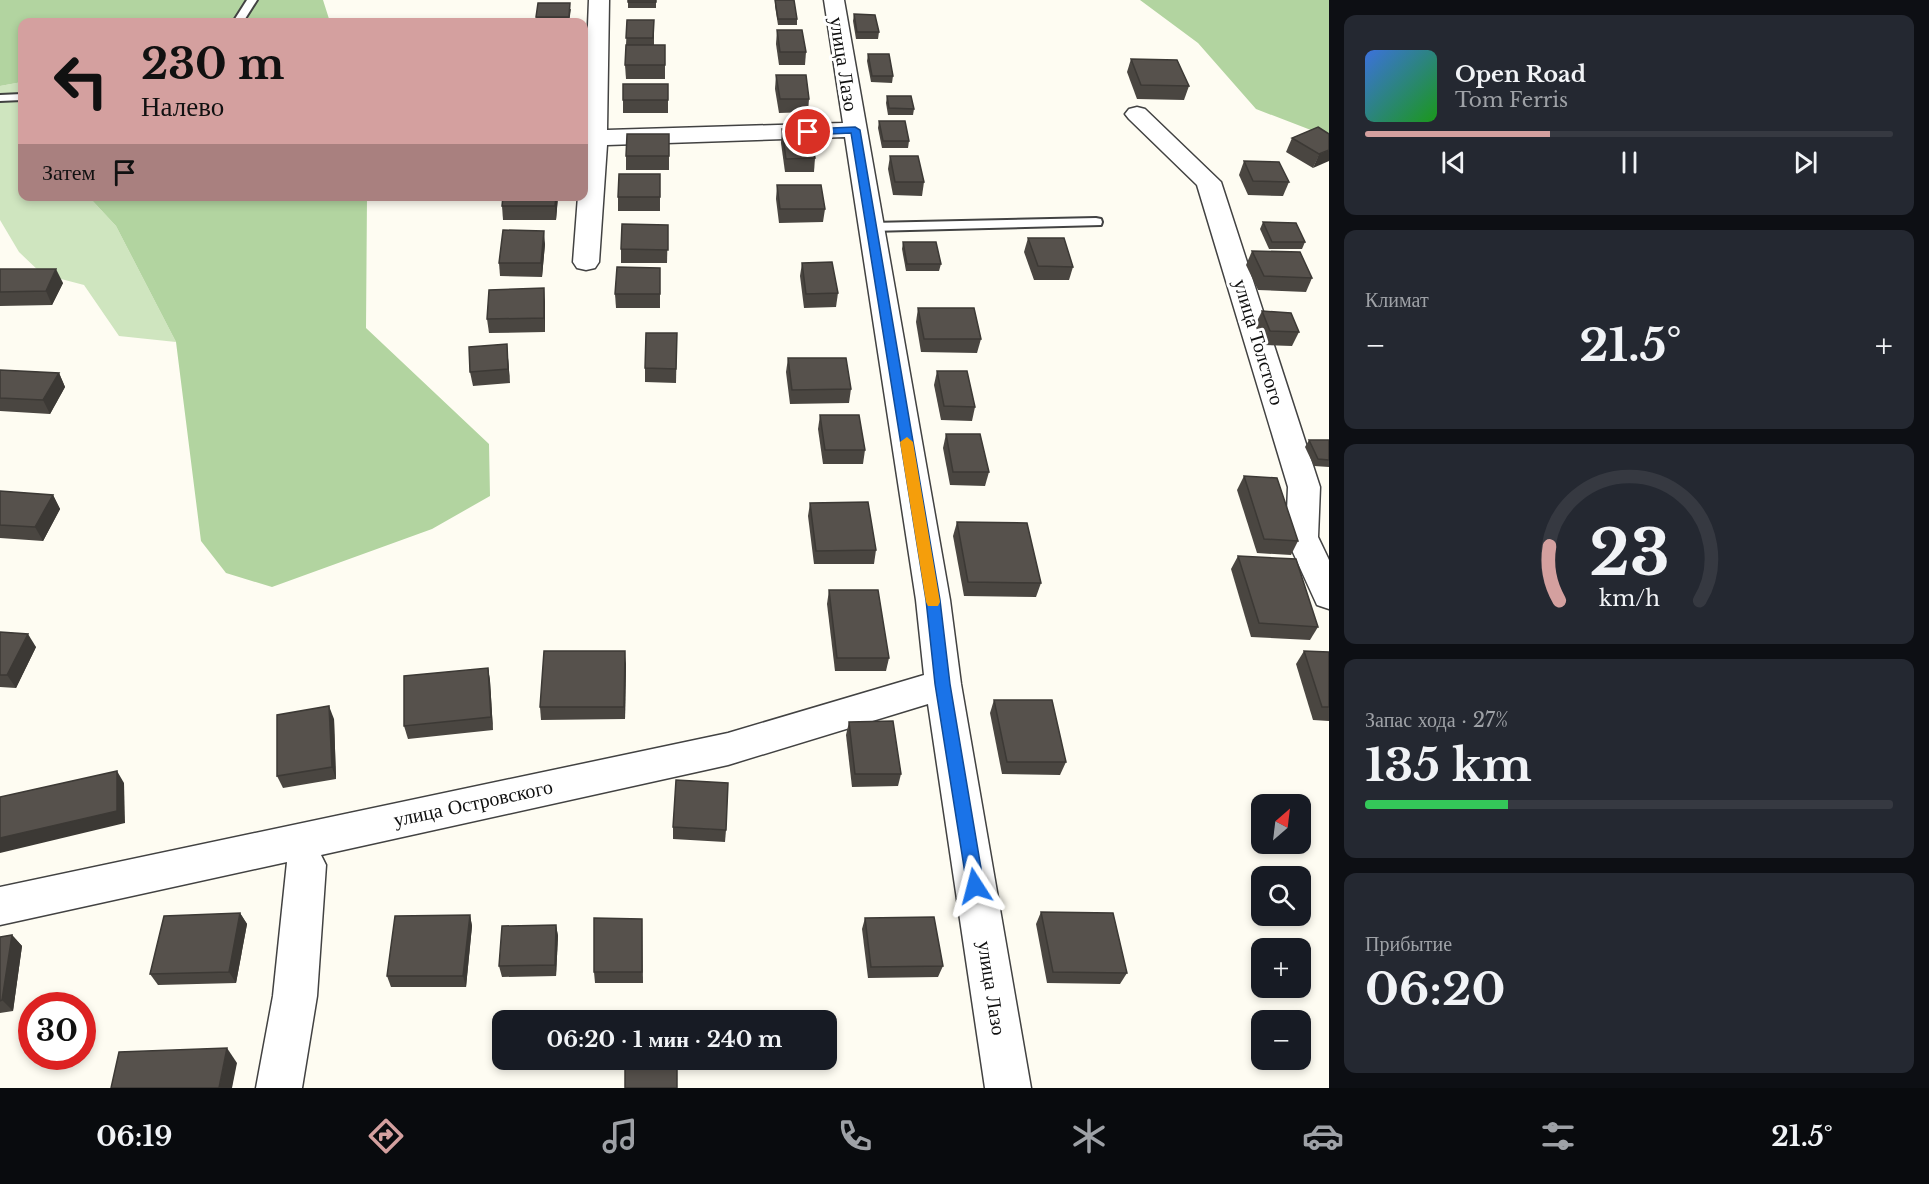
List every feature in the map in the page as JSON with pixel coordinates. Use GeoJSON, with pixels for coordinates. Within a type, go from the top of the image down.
{"type":"FeatureCollection","features":[{"type":"Feature","properties":{"kind":"street"},"geometry":{"type":"LineString","coordinates":[[586,262],[595,138],[599,0]]}},
{"type":"Feature","properties":{"kind":"street","name":"улица Лазо"},"geometry":{"type":"LineString","coordinates":[[834,0],[933,600],[943,684],[1008,1088]]}},
{"type":"Feature","properties":{"kind":"street","name":"улица Толстого"},"geometry":{"type":"LineString","coordinates":[[1137,114],[1209,182],[1304,487],[1302,537],[1329,596]]}},
{"type":"Feature","properties":{"kind":"street"},"geometry":{"type":"LineString","coordinates":[[595,138],[855,130]]}},
{"type":"Feature","properties":{"kind":"street","name":"улица Островского"},"geometry":{"type":"LineString","coordinates":[[0,906],[728,749],[943,684]]}},
{"type":"Feature","properties":{"kind":"street"},"geometry":{"type":"LineString","coordinates":[[279,1088],[296,996],[306,865]]}},
{"type":"Feature","properties":{"kind":"lane"},"geometry":{"type":"LineString","coordinates":[[241,18],[252,0]]}},
{"type":"Feature","properties":{"kind":"lane"},"geometry":{"type":"LineString","coordinates":[[0,98],[18,97]]}},
{"type":"Feature","properties":{"kind":"lane"},"geometry":{"type":"LineString","coordinates":[[871,227],[1096,222]]}},
{"type":"Feature","properties":{"kind":"green space"},"geometry":{"type":"Polygon","coordinates":[[[0,0],[323,0],[329,18],[18,18],[18,83],[0,86],[0,0]]]}},
{"type":"Feature","properties":{"kind":"green space"},"geometry":{"type":"Polygon","coordinates":[[[1140,0],[1329,0],[1329,137],[1256,109],[1198,43],[1140,0]]]}},
{"type":"Feature","properties":{"kind":"green space"},"geometry":{"type":"Polygon","coordinates":[[[18,83],[18,201],[93,201],[116,226],[176,342],[119,336],[84,285],[42,274],[19,252],[0,220],[0,86],[18,83]]]}},
{"type":"Feature","properties":{"kind":"green space"},"geometry":{"type":"Polygon","coordinates":[[[93,201],[367,201],[366,328],[489,444],[490,496],[432,529],[272,587],[226,573],[201,541],[176,342],[116,226],[93,201]]]}},
{"type":"Feature","properties":{"kind":"building"},"geometry":{"type":"Polygon","coordinates":[[[628,0],[656,0],[656,2],[628,2],[628,0]]]}},
{"type":"Feature","properties":{"kind":"building"},"geometry":{"type":"Polygon","coordinates":[[[775,0],[794,0],[797,19],[778,19],[775,0]]]}},
{"type":"Feature","properties":{"kind":"building"},"geometry":{"type":"Polygon","coordinates":[[[538,3],[570,3],[569,17],[536,17],[538,3]]]}},
{"type":"Feature","properties":{"kind":"building"},"geometry":{"type":"Polygon","coordinates":[[[854,14],[875,15],[879,32],[857,32],[854,14]]]}},
{"type":"Feature","properties":{"kind":"building"},"geometry":{"type":"Polygon","coordinates":[[[627,20],[654,20],[653,38],[626,38],[627,20]]]}},
{"type":"Feature","properties":{"kind":"building"},"geometry":{"type":"Polygon","coordinates":[[[777,30],[802,30],[806,52],[780,52],[777,30]]]}},
{"type":"Feature","properties":{"kind":"building"},"geometry":{"type":"Polygon","coordinates":[[[626,45],[665,45],[665,65],[625,65],[626,45]]]}},
{"type":"Feature","properties":{"kind":"building"},"geometry":{"type":"Polygon","coordinates":[[[868,54],[889,54],[893,76],[872,76],[868,54]]]}},
{"type":"Feature","properties":{"kind":"building"},"geometry":{"type":"Polygon","coordinates":[[[1131,59],[1177,60],[1189,86],[1141,85],[1131,59]]]}},
{"type":"Feature","properties":{"kind":"building"},"geometry":{"type":"Polygon","coordinates":[[[776,75],[806,75],[809,99],[780,99],[776,75]]]}},
{"type":"Feature","properties":{"kind":"building"},"geometry":{"type":"Polygon","coordinates":[[[623,84],[668,84],[668,100],[623,100],[623,84]]]}},
{"type":"Feature","properties":{"kind":"building"},"geometry":{"type":"Polygon","coordinates":[[[887,96],[911,96],[914,109],[889,108],[887,96]]]}},
{"type":"Feature","properties":{"kind":"building"},"geometry":{"type":"Polygon","coordinates":[[[879,121],[905,121],[909,141],[883,141],[879,121]]]}},
{"type":"Feature","properties":{"kind":"building"},"geometry":{"type":"Polygon","coordinates":[[[1318,127],[1329,134],[1329,150],[1319,154],[1292,138],[1318,127]]]}},
{"type":"Feature","properties":{"kind":"building"},"geometry":{"type":"Polygon","coordinates":[[[782,129],[810,129],[815,158],[786,159],[782,129]]]}},
{"type":"Feature","properties":{"kind":"building"},"geometry":{"type":"Polygon","coordinates":[[[627,134],[669,134],[669,156],[626,156],[627,134]]]}},
{"type":"Feature","properties":{"kind":"building"},"geometry":{"type":"Polygon","coordinates":[[[890,156],[918,156],[924,182],[895,182],[890,156]]]}},
{"type":"Feature","properties":{"kind":"building"},"geometry":{"type":"Polygon","coordinates":[[[1244,161],[1279,162],[1289,182],[1253,181],[1244,161]]]}},
{"type":"Feature","properties":{"kind":"building"},"geometry":{"type":"Polygon","coordinates":[[[619,174],[660,174],[660,197],[618,197],[619,174]]]}},
{"type":"Feature","properties":{"kind":"building"},"geometry":{"type":"Polygon","coordinates":[[[777,185],[821,185],[825,209],[780,209],[777,185]]]}},
{"type":"Feature","properties":{"kind":"building"},"geometry":{"type":"Polygon","coordinates":[[[502,201],[556,201],[555,206],[502,206],[502,201]]]}},
{"type":"Feature","properties":{"kind":"building"},"geometry":{"type":"Polygon","coordinates":[[[1263,222],[1296,223],[1305,242],[1272,242],[1263,222]]]}},
{"type":"Feature","properties":{"kind":"building"},"geometry":{"type":"Polygon","coordinates":[[[622,224],[668,225],[668,250],[621,249],[622,224]]]}},
{"type":"Feature","properties":{"kind":"building"},"geometry":{"type":"Polygon","coordinates":[[[503,230],[544,231],[541,263],[499,263],[503,230]]]}},
{"type":"Feature","properties":{"kind":"building"},"geometry":{"type":"Polygon","coordinates":[[[1028,238],[1064,238],[1073,267],[1038,266],[1028,238]]]}},
{"type":"Feature","properties":{"kind":"building"},"geometry":{"type":"Polygon","coordinates":[[[903,242],[936,242],[941,264],[907,264],[903,242]]]}},
{"type":"Feature","properties":{"kind":"building"},"geometry":{"type":"Polygon","coordinates":[[[1252,251],[1300,252],[1312,278],[1264,276],[1252,251]]]}},
{"type":"Feature","properties":{"kind":"building"},"geometry":{"type":"Polygon","coordinates":[[[832,262],[838,293],[806,294],[802,263],[832,262]]]}},
{"type":"Feature","properties":{"kind":"building"},"geometry":{"type":"Polygon","coordinates":[[[617,267],[660,268],[660,294],[615,294],[617,267]]]}},
{"type":"Feature","properties":{"kind":"building"},"geometry":{"type":"Polygon","coordinates":[[[0,269],[56,269],[46,291],[0,292],[0,269]]]}},
{"type":"Feature","properties":{"kind":"building"},"geometry":{"type":"Polygon","coordinates":[[[544,288],[544,318],[487,319],[489,290],[544,288]]]}},
{"type":"Feature","properties":{"kind":"building"},"geometry":{"type":"Polygon","coordinates":[[[918,308],[974,308],[981,339],[924,339],[918,308]]]}},
{"type":"Feature","properties":{"kind":"building"},"geometry":{"type":"Polygon","coordinates":[[[1262,311],[1291,313],[1299,332],[1270,331],[1262,311]]]}},
{"type":"Feature","properties":{"kind":"building"},"geometry":{"type":"Polygon","coordinates":[[[646,333],[677,333],[676,369],[645,368],[646,333]]]}},
{"type":"Feature","properties":{"kind":"building"},"geometry":{"type":"Polygon","coordinates":[[[507,344],[508,369],[470,372],[469,347],[507,344]]]}},
{"type":"Feature","properties":{"kind":"building"},"geometry":{"type":"Polygon","coordinates":[[[788,358],[846,358],[851,389],[792,390],[788,358]]]}},
{"type":"Feature","properties":{"kind":"building"},"geometry":{"type":"Polygon","coordinates":[[[0,370],[59,373],[43,400],[0,398],[0,370]]]}},
{"type":"Feature","properties":{"kind":"building"},"geometry":{"type":"Polygon","coordinates":[[[937,371],[967,371],[975,407],[944,406],[937,371]]]}},
{"type":"Feature","properties":{"kind":"building"},"geometry":{"type":"Polygon","coordinates":[[[820,415],[859,415],[865,450],[825,450],[820,415]]]}},
{"type":"Feature","properties":{"kind":"building"},"geometry":{"type":"Polygon","coordinates":[[[946,434],[980,434],[989,472],[953,472],[946,434]]]}},
{"type":"Feature","properties":{"kind":"building"},"geometry":{"type":"Polygon","coordinates":[[[1309,440],[1329,440],[1329,460],[1318,459],[1309,440]]]}},
{"type":"Feature","properties":{"kind":"building"},"geometry":{"type":"Polygon","coordinates":[[[1244,476],[1277,478],[1298,541],[1264,539],[1244,476]]]}},
{"type":"Feature","properties":{"kind":"building"},"geometry":{"type":"Polygon","coordinates":[[[0,491],[53,495],[35,527],[0,525],[0,491]]]}},
{"type":"Feature","properties":{"kind":"building"},"geometry":{"type":"Polygon","coordinates":[[[868,502],[876,550],[816,551],[810,503],[868,502]]]}},
{"type":"Feature","properties":{"kind":"building"},"geometry":{"type":"Polygon","coordinates":[[[957,522],[1027,523],[1041,583],[968,582],[957,522]]]}},
{"type":"Feature","properties":{"kind":"building"},"geometry":{"type":"Polygon","coordinates":[[[1238,556],[1296,559],[1318,627],[1259,623],[1238,556]]]}},
{"type":"Feature","properties":{"kind":"building"},"geometry":{"type":"Polygon","coordinates":[[[829,590],[878,590],[889,658],[837,658],[829,590]]]}},
{"type":"Feature","properties":{"kind":"building"},"geometry":{"type":"Polygon","coordinates":[[[0,632],[28,634],[7,675],[0,675],[0,632]]]}},
{"type":"Feature","properties":{"kind":"building"},"geometry":{"type":"Polygon","coordinates":[[[544,651],[625,651],[624,707],[540,707],[544,651]]]}},
{"type":"Feature","properties":{"kind":"building"},"geometry":{"type":"Polygon","coordinates":[[[1304,651],[1329,652],[1329,707],[1322,707],[1304,651]]]}},
{"type":"Feature","properties":{"kind":"building"},"geometry":{"type":"Polygon","coordinates":[[[488,668],[491,717],[404,726],[404,676],[488,668]]]}},
{"type":"Feature","properties":{"kind":"building"},"geometry":{"type":"Polygon","coordinates":[[[994,700],[1052,700],[1066,762],[1007,762],[994,700]]]}},
{"type":"Feature","properties":{"kind":"building"},"geometry":{"type":"Polygon","coordinates":[[[329,706],[332,767],[277,776],[277,715],[329,706]]]}},
{"type":"Feature","properties":{"kind":"building"},"geometry":{"type":"Polygon","coordinates":[[[893,721],[901,774],[855,774],[849,722],[893,721]]]}},
{"type":"Feature","properties":{"kind":"building"},"geometry":{"type":"Polygon","coordinates":[[[117,771],[117,811],[0,838],[0,797],[117,771]]]}},
{"type":"Feature","properties":{"kind":"building"},"geometry":{"type":"Polygon","coordinates":[[[676,780],[728,783],[726,830],[673,827],[676,780]]]}},
{"type":"Feature","properties":{"kind":"building"},"geometry":{"type":"Polygon","coordinates":[[[1041,912],[1113,913],[1127,973],[1053,972],[1041,912]]]}},
{"type":"Feature","properties":{"kind":"building"},"geometry":{"type":"Polygon","coordinates":[[[240,913],[229,972],[150,974],[164,916],[240,913]]]}},
{"type":"Feature","properties":{"kind":"building"},"geometry":{"type":"Polygon","coordinates":[[[470,915],[463,976],[387,976],[395,916],[470,915]]]}},
{"type":"Feature","properties":{"kind":"building"},"geometry":{"type":"Polygon","coordinates":[[[934,917],[943,966],[871,967],[865,918],[934,917]]]}},
{"type":"Feature","properties":{"kind":"building"},"geometry":{"type":"Polygon","coordinates":[[[594,918],[642,919],[642,972],[594,972],[594,918]]]}},
{"type":"Feature","properties":{"kind":"building"},"geometry":{"type":"Polygon","coordinates":[[[556,925],[555,965],[499,966],[502,926],[556,925]]]}},
{"type":"Feature","properties":{"kind":"building"},"geometry":{"type":"Polygon","coordinates":[[[12,935],[2,1000],[0,1001],[0,937],[12,935]]]}},
{"type":"Feature","properties":{"kind":"building"},"geometry":{"type":"Polygon","coordinates":[[[227,1048],[219,1088],[111,1088],[119,1052],[227,1048]]]}},
{"type":"Feature","properties":{"kind":"building"},"geometry":{"type":"Polygon","coordinates":[[[625,1070],[677,1070],[677,1088],[625,1088],[625,1070]]]}},
{"type":"Feature","properties":{"kind":"slow traffic"},"geometry":{"type":"LineString","coordinates":[[907,442],[933,602]]}},
{"type":"Feature","properties":{"kind":"route"},"geometry":{"type":"LineString","coordinates":[[808,132],[855,130],[933,600],[943,684],[975,886]]}}]}
